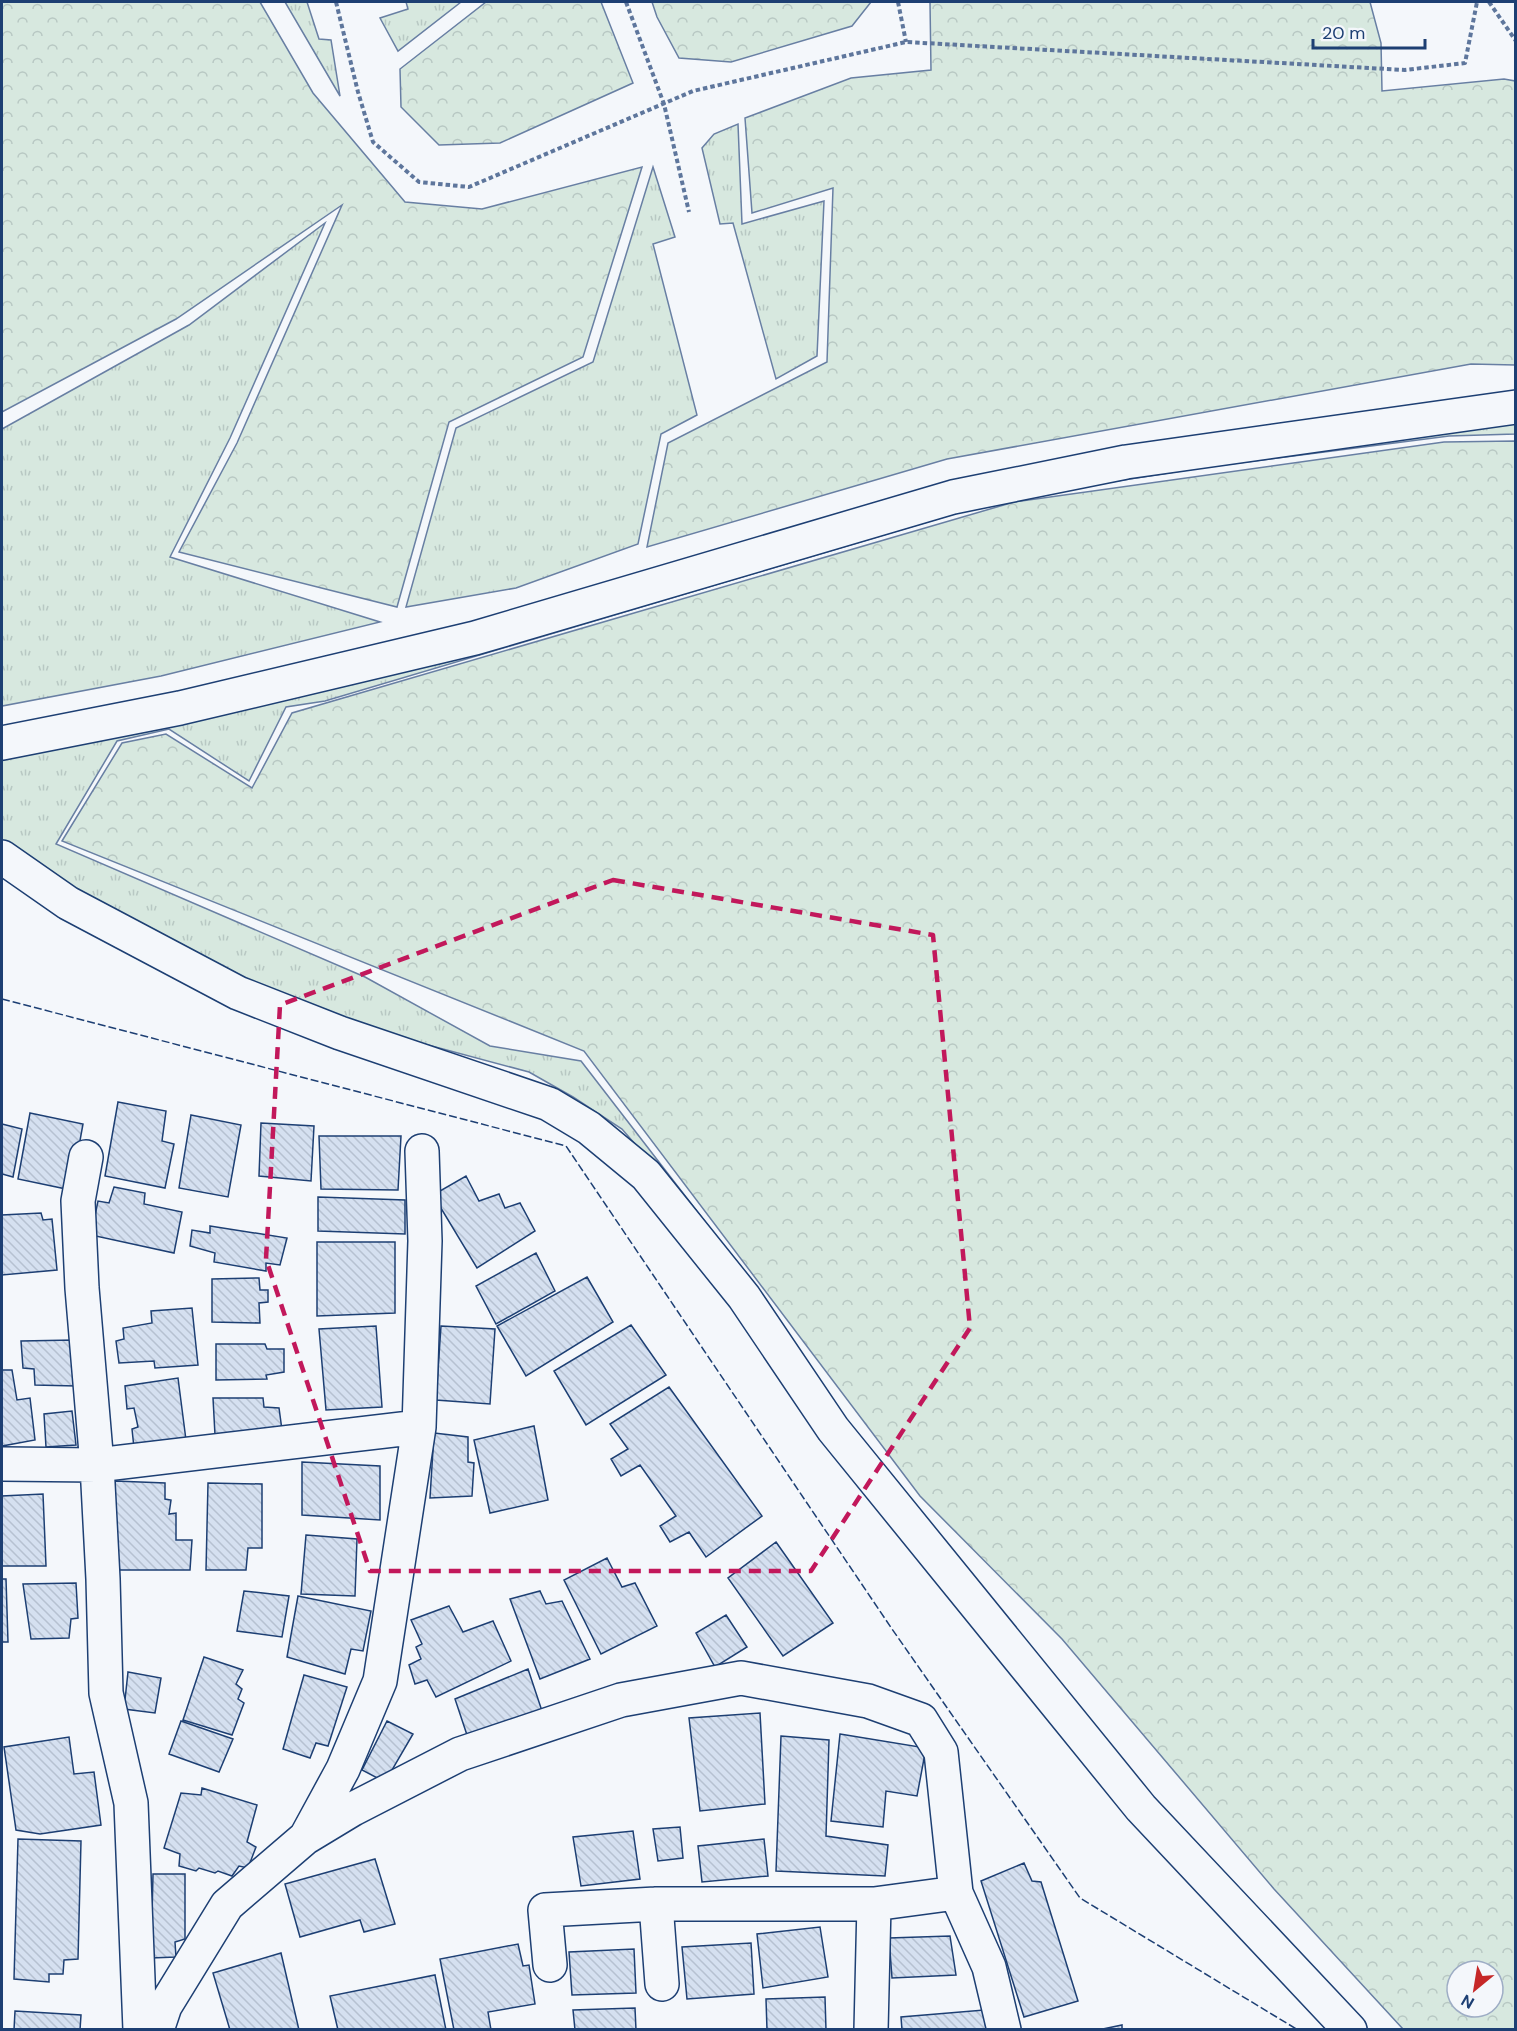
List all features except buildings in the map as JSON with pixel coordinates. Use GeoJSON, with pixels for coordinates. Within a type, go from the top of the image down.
{"type":"FeatureCollection","features":[{"type":"Feature","properties":{"kind":"street"},"geometry":{"type":"LineString","coordinates":[[2,743],[180,708],[475,638],[953,496],[1126,462],[1515,407]]}},
{"type":"Feature","properties":{"kind":"street"},"geometry":{"type":"LineString","coordinates":[[2,857],[68,903],[238,993],[340,1034],[549,1104],[589,1128],[646,1175],[744,1297],[832,1429],[1141,1808],[1350,2030]]}},
{"type":"Feature","properties":{"kind":"street"},"geometry":{"type":"LineString","coordinates":[[305,1839],[343,1769],[380,1681],[419,1427],[425,1241],[422,1151]]}},
{"type":"Feature","properties":{"kind":"street"},"geometry":{"type":"LineString","coordinates":[[86,1157],[78,1201],[82,1288],[97,1465],[106,1693],[131,1803],[140,2030]]}},
{"type":"Feature","properties":{"kind":"street"},"geometry":{"type":"LineString","coordinates":[[2,1464],[97,1465],[419,1427]]}},
{"type":"Feature","properties":{"kind":"street"},"geometry":{"type":"LineString","coordinates":[[157,2030],[165,2006],[227,1905],[305,1839],[354,1809],[460,1754],[621,1700],[741,1678],[868,1701],[921,1720],[940,1752],[956,1893],[989,1967],[1004,2030]]}},
{"type":"Feature","properties":{"kind":"street"},"geometry":{"type":"LineString","coordinates":[[550,1965],[545,1910],[656,1904],[874,1904],[956,1893]]}},
{"type":"Feature","properties":{"kind":"street"},"geometry":{"type":"LineString","coordinates":[[656,1904],[662,1984]]}},
{"type":"Feature","properties":{"kind":"street"},"geometry":{"type":"LineString","coordinates":[[871,2030],[874,1904]]}},
{"type":"Feature","properties":{"kind":"path"},"geometry":{"type":"LineString","coordinates":[[336,2],[373,142],[419,182],[469,187],[693,91],[906,42],[1405,70],[1465,63],[1477,2]]}},
{"type":"Feature","properties":{"kind":"path"},"geometry":{"type":"LineString","coordinates":[[626,2],[664,104],[688,212]]}},
{"type":"Feature","properties":{"kind":"path"},"geometry":{"type":"LineString","coordinates":[[898,2],[906,42]]}},
{"type":"Feature","properties":{"kind":"path"},"geometry":{"type":"LineString","coordinates":[[1489,2],[1515,41]]}},
{"type":"Feature","properties":{"kind":"highlighted area"},"geometry":{"type":"Polygon","coordinates":[[[613,880],[933,935],[970,1328],[811,1571],[370,1571],[266,1259],[280,1005],[613,880]]]}},
{"type":"Feature","properties":{"kind":"green space"},"geometry":{"type":"Polygon","coordinates":[[[2,2],[260,2],[313,93],[405,202],[482,209],[642,167],[583,357],[449,422],[397,607],[179,552],[237,443],[342,205],[176,319],[2,412],[2,2]]]}},
{"type":"Feature","properties":{"kind":"green space"},"geometry":{"type":"Polygon","coordinates":[[[285,2],[307,2],[319,39],[331,40],[340,96],[285,2]]]}},
{"type":"Feature","properties":{"kind":"green space"},"geometry":{"type":"Polygon","coordinates":[[[406,2],[461,2],[398,51],[380,18],[408,9],[406,2]]]}},
{"type":"Feature","properties":{"kind":"green space"},"geometry":{"type":"Polygon","coordinates":[[[486,2],[601,2],[633,83],[500,143],[439,145],[401,107],[400,69],[486,2]]]}},
{"type":"Feature","properties":{"kind":"green space"},"geometry":{"type":"Polygon","coordinates":[[[652,2],[871,2],[852,26],[731,62],[679,58],[657,17],[652,2]]]}},
{"type":"Feature","properties":{"kind":"green space"},"geometry":{"type":"Polygon","coordinates":[[[930,2],[1370,2],[1381,43],[1382,91],[1504,79],[1515,81],[1515,365],[1471,364],[947,459],[647,547],[668,443],[827,362],[833,188],[752,213],[745,118],[851,78],[931,70],[930,2]]]}},
{"type":"Feature","properties":{"kind":"green space"},"geometry":{"type":"Polygon","coordinates":[[[738,124],[742,224],[824,201],[817,356],[776,379],[733,223],[720,224],[702,148],[714,134],[738,124]]]}},
{"type":"Feature","properties":{"kind":"green space"},"geometry":{"type":"Polygon","coordinates":[[[653,167],[675,237],[653,244],[697,415],[661,434],[638,544],[516,588],[406,607],[456,428],[593,362],[653,167]]]}},
{"type":"Feature","properties":{"kind":"green space"},"geometry":{"type":"Polygon","coordinates":[[[325,223],[230,438],[170,557],[380,622],[161,676],[2,706],[2,429],[189,325],[325,223]]]}},
{"type":"Feature","properties":{"kind":"green space"},"geometry":{"type":"Polygon","coordinates":[[[1515,420],[1515,434],[1449,436],[1207,467],[1008,498],[325,701],[286,707],[249,781],[169,729],[117,741],[56,844],[365,977],[490,1046],[581,1061],[723,1245],[622,1129],[529,1072],[376,1031],[222,972],[62,886],[2,843],[2,761],[16,753],[1005,492],[1515,420]]]}},
{"type":"Feature","properties":{"kind":"green space"},"geometry":{"type":"Polygon","coordinates":[[[1515,441],[1515,2029],[1403,2029],[1274,1889],[1062,1639],[920,1496],[584,1051],[62,841],[122,743],[166,734],[252,788],[292,713],[1014,502],[1444,442],[1515,441]]]}},
{"type":"Feature","properties":{"kind":"fence"},"geometry":{"type":"LineString","coordinates":[[2,999],[566,1146],[892,1629],[1080,1898],[1298,2030]]}}]}
